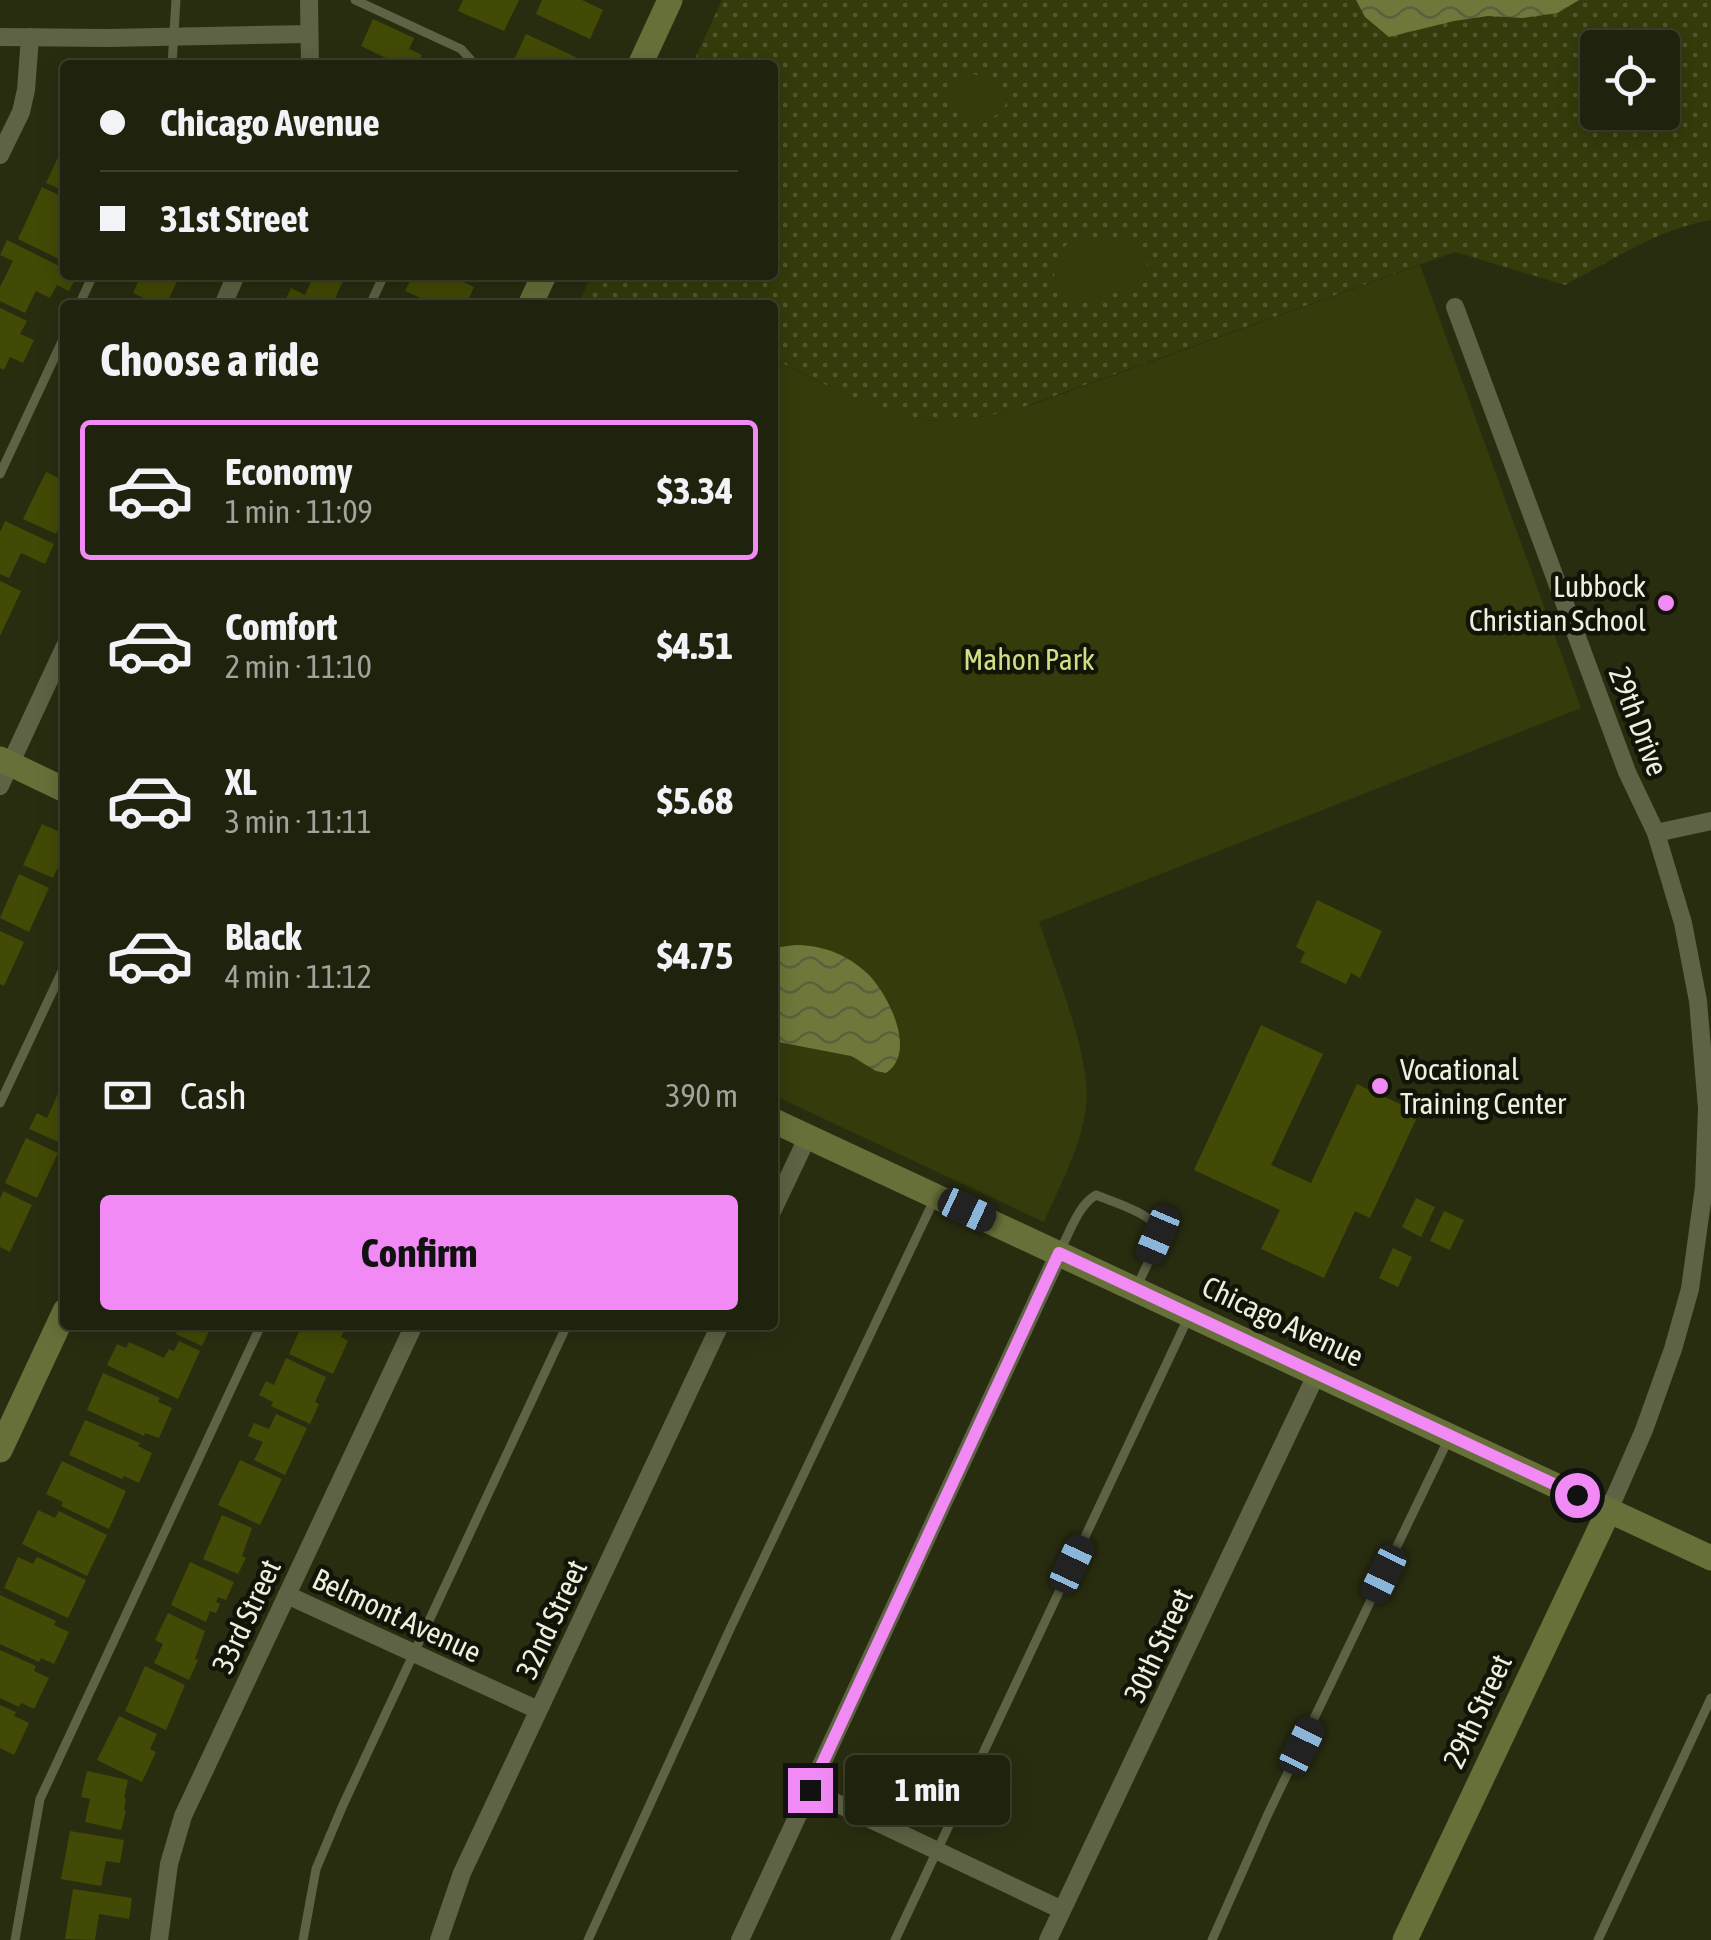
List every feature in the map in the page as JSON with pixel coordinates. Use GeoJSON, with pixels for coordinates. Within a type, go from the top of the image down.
{"type":"FeatureCollection","features":[{"type":"Feature","properties":{"kind":"street"},"geometry":{"type":"LineString","coordinates":[[308,0],[310,60]]}},
{"type":"Feature","properties":{"kind":"street"},"geometry":{"type":"LineString","coordinates":[[642,60],[670,0]]}},
{"type":"Feature","properties":{"kind":"street"},"geometry":{"type":"LineString","coordinates":[[0,37],[309,34]]}},
{"type":"Feature","properties":{"kind":"street"},"geometry":{"type":"LineString","coordinates":[[0,155],[21,112],[30,38]]}},
{"type":"Feature","properties":{"kind":"street","name":"29th Drive"},"geometry":{"type":"LineString","coordinates":[[1455,307],[1627,772],[1656,833],[1702,974],[1698,1002],[1709,1108],[1704,1187],[1690,1289],[1644,1430],[1608,1510]]}},
{"type":"Feature","properties":{"kind":"street"},"geometry":{"type":"LineString","coordinates":[[60,656],[3,770],[60,788]]}},
{"type":"Feature","properties":{"kind":"street"},"geometry":{"type":"LineString","coordinates":[[1656,833],[1711,822]]}},
{"type":"Feature","properties":{"kind":"street","name":"Chicago Avenue"},"geometry":{"type":"LineString","coordinates":[[778,1123],[1711,1558]]}},
{"type":"Feature","properties":{"kind":"street"},"geometry":{"type":"LineString","coordinates":[[778,1199],[808,1136]]}},
{"type":"Feature","properties":{"kind":"street"},"geometry":{"type":"LineString","coordinates":[[740,1940],[1059,1253]]}},
{"type":"Feature","properties":{"kind":"street"},"geometry":{"type":"LineString","coordinates":[[0,1450],[60,1322]]}},
{"type":"Feature","properties":{"kind":"street","name":"33rd Street"},"geometry":{"type":"LineString","coordinates":[[159,1940],[169,1864],[183,1816],[412,1330]]}},
{"type":"Feature","properties":{"kind":"street","name":"32nd Street"},"geometry":{"type":"LineString","coordinates":[[439,1940],[462,1873],[718,1330]]}},
{"type":"Feature","properties":{"kind":"street","name":"30th Street"},"geometry":{"type":"LineString","coordinates":[[1048,1940],[1317,1373]]}},
{"type":"Feature","properties":{"kind":"street","name":"29th Street"},"geometry":{"type":"LineString","coordinates":[[1405,1940],[1608,1510]]}},
{"type":"Feature","properties":{"kind":"street","name":"Belmont Avenue"},"geometry":{"type":"LineString","coordinates":[[287,1594],[538,1710]]}},
{"type":"Feature","properties":{"kind":"street"},"geometry":{"type":"LineString","coordinates":[[810,1790],[1062,1910]]}},
{"type":"Feature","properties":{"kind":"lane"},"geometry":{"type":"LineString","coordinates":[[172,60],[176,0]]}},
{"type":"Feature","properties":{"kind":"lane"},"geometry":{"type":"LineString","coordinates":[[355,0],[461,49],[471,60]]}},
{"type":"Feature","properties":{"kind":"lane"},"geometry":{"type":"LineString","coordinates":[[0,474],[60,347]]}},
{"type":"Feature","properties":{"kind":"lane"},"geometry":{"type":"LineString","coordinates":[[0,1102],[60,975]]}},
{"type":"Feature","properties":{"kind":"lane"},"geometry":{"type":"LineString","coordinates":[[1059,1253],[1081,1210],[1096,1194],[1146,1216],[1156,1223],[1158,1235],[1136,1289]]}},
{"type":"Feature","properties":{"kind":"lane"},"geometry":{"type":"LineString","coordinates":[[588,1940],[936,1196]]}},
{"type":"Feature","properties":{"kind":"lane"},"geometry":{"type":"LineString","coordinates":[[895,1940],[1190,1314]]}},
{"type":"Feature","properties":{"kind":"lane"},"geometry":{"type":"LineString","coordinates":[[15,1940],[40,1798],[259,1330]]}},
{"type":"Feature","properties":{"kind":"lane"},"geometry":{"type":"LineString","coordinates":[[303,1940],[316,1868],[343,1804],[565,1330]]}},
{"type":"Feature","properties":{"kind":"lane"},"geometry":{"type":"LineString","coordinates":[[1212,1940],[1268,1814],[1450,1436]]}},
{"type":"Feature","properties":{"kind":"lane"},"geometry":{"type":"LineString","coordinates":[[1598,1940],[1711,1698]]}},
{"type":"Feature","properties":{"kind":"green space"},"geometry":{"type":"Polygon","coordinates":[[[722,0],[1711,0],[1711,220],[1654,238],[1565,285],[1455,252],[1018,409],[941,421],[877,407],[778,361],[778,300],[580,300],[590,280],[778,280],[778,60],[694,60],[722,0]]]}},
{"type":"Feature","properties":{"kind":"green space"},"geometry":{"type":"Polygon","coordinates":[[[970,72],[1007,90],[1006,105],[987,120],[973,120],[949,105],[954,85],[970,72]]]}},
{"type":"Feature","properties":{"kind":"green space"},"geometry":{"type":"Polygon","coordinates":[[[1092,238],[1134,246],[1148,269],[1141,284],[1086,299],[1064,297],[1055,283],[1058,256],[1072,241],[1092,238]]]}},
{"type":"Feature","properties":{"kind":"green space","name":"Mahon Park"},"geometry":{"type":"Polygon","coordinates":[[[1420,265],[1581,708],[1039,922],[1071,1014],[1087,1088],[1080,1137],[1044,1222],[778,1097],[778,362],[855,398],[921,419],[976,418],[1034,404],[1420,265]]]}},
{"type":"Feature","properties":{"kind":"water"},"geometry":{"type":"Polygon","coordinates":[[[1356,0],[1579,0],[1558,13],[1523,18],[1488,16],[1389,37],[1365,17],[1356,0]]]}},
{"type":"Feature","properties":{"kind":"water"},"geometry":{"type":"Polygon","coordinates":[[[778,947],[824,949],[860,967],[876,983],[891,1009],[900,1038],[895,1064],[886,1073],[851,1056],[778,1042],[778,947]]]}},
{"type":"Feature","properties":{"kind":"building"},"geometry":{"type":"Polygon","coordinates":[[[463,0],[519,0],[504,31],[458,11],[463,0]]]}},
{"type":"Feature","properties":{"kind":"building"},"geometry":{"type":"Polygon","coordinates":[[[542,0],[582,0],[603,10],[590,39],[536,14],[542,0]]]}},
{"type":"Feature","properties":{"kind":"building"},"geometry":{"type":"Polygon","coordinates":[[[373,19],[414,38],[409,49],[422,55],[420,60],[388,60],[361,46],[373,19]]]}},
{"type":"Feature","properties":{"kind":"building"},"geometry":{"type":"Polygon","coordinates":[[[526,34],[580,59],[580,60],[514,60],[526,34]]]}},
{"type":"Feature","properties":{"kind":"building"},"geometry":{"type":"Polygon","coordinates":[[[59,155],[60,155],[60,189],[46,183],[59,155]]]}},
{"type":"Feature","properties":{"kind":"building"},"geometry":{"type":"Polygon","coordinates":[[[42,187],[60,196],[60,260],[18,239],[42,187]]]}},
{"type":"Feature","properties":{"kind":"building"},"geometry":{"type":"Polygon","coordinates":[[[7,240],[60,266],[60,280],[74,280],[69,291],[57,285],[50,298],[36,291],[25,313],[0,301],[0,287],[13,261],[0,255],[7,240]]]}},
{"type":"Feature","properties":{"kind":"building"},"geometry":{"type":"Polygon","coordinates":[[[139,280],[178,280],[168,300],[148,300],[133,293],[139,280]]]}},
{"type":"Feature","properties":{"kind":"building"},"geometry":{"type":"Polygon","coordinates":[[[312,280],[343,281],[334,300],[285,300],[291,288],[305,295],[312,280]]]}},
{"type":"Feature","properties":{"kind":"building"},"geometry":{"type":"Polygon","coordinates":[[[410,280],[459,280],[474,287],[468,300],[425,300],[405,291],[410,280]]]}},
{"type":"Feature","properties":{"kind":"building"},"geometry":{"type":"Polygon","coordinates":[[[0,308],[27,321],[20,334],[34,340],[23,363],[10,357],[4,370],[0,368],[0,308]]]}},
{"type":"Feature","properties":{"kind":"building"},"geometry":{"type":"Polygon","coordinates":[[[46,472],[60,479],[60,525],[56,534],[23,519],[46,472]]]}},
{"type":"Feature","properties":{"kind":"building"},"geometry":{"type":"Polygon","coordinates":[[[5,521],[54,544],[45,564],[21,553],[9,578],[0,574],[0,532],[5,521]]]}},
{"type":"Feature","properties":{"kind":"building"},"geometry":{"type":"Polygon","coordinates":[[[0,581],[21,591],[0,636],[0,581]]]}},
{"type":"Feature","properties":{"kind":"building"},"geometry":{"type":"Polygon","coordinates":[[[42,824],[60,832],[60,866],[53,878],[23,865],[42,824]]]}},
{"type":"Feature","properties":{"kind":"building"},"geometry":{"type":"Polygon","coordinates":[[[19,874],[49,888],[29,932],[0,918],[19,874]]]}},
{"type":"Feature","properties":{"kind":"building"},"geometry":{"type":"Polygon","coordinates":[[[1317,900],[1382,931],[1360,978],[1351,973],[1346,984],[1300,962],[1305,952],[1296,947],[1317,900]]]}},
{"type":"Feature","properties":{"kind":"building"},"geometry":{"type":"Polygon","coordinates":[[[0,931],[24,942],[4,986],[0,984],[0,931]]]}},
{"type":"Feature","properties":{"kind":"building"},"geometry":{"type":"Polygon","coordinates":[[[1261,1025],[1323,1054],[1271,1165],[1311,1183],[1357,1084],[1419,1113],[1370,1218],[1355,1211],[1324,1278],[1261,1249],[1280,1210],[1194,1170],[1261,1025]]]}},
{"type":"Feature","properties":{"kind":"building"},"geometry":{"type":"Polygon","coordinates":[[[60,1089],[60,1143],[29,1129],[37,1113],[47,1118],[60,1089]]]}},
{"type":"Feature","properties":{"kind":"building"},"geometry":{"type":"Polygon","coordinates":[[[26,1138],[58,1153],[37,1198],[5,1183],[26,1138]]]}},
{"type":"Feature","properties":{"kind":"building"},"geometry":{"type":"Polygon","coordinates":[[[3,1191],[32,1205],[10,1252],[0,1247],[3,1191]]]}},
{"type":"Feature","properties":{"kind":"building"},"geometry":{"type":"Polygon","coordinates":[[[1416,1198],[1435,1207],[1421,1237],[1402,1227],[1416,1198]]]}},
{"type":"Feature","properties":{"kind":"building"},"geometry":{"type":"Polygon","coordinates":[[[1444,1211],[1464,1220],[1450,1250],[1430,1241],[1444,1211]]]}},
{"type":"Feature","properties":{"kind":"building"},"geometry":{"type":"Polygon","coordinates":[[[1393,1248],[1412,1257],[1398,1287],[1379,1278],[1393,1248]]]}},
{"type":"Feature","properties":{"kind":"building"},"geometry":{"type":"Polygon","coordinates":[[[178,1330],[210,1330],[202,1346],[176,1334],[178,1330]]]}},
{"type":"Feature","properties":{"kind":"building"},"geometry":{"type":"Polygon","coordinates":[[[300,1330],[344,1330],[341,1337],[348,1341],[333,1374],[289,1354],[300,1330]]]}},
{"type":"Feature","properties":{"kind":"building"},"geometry":{"type":"Polygon","coordinates":[[[179,1341],[200,1351],[178,1399],[107,1365],[117,1344],[126,1348],[129,1342],[164,1358],[179,1341]]]}},
{"type":"Feature","properties":{"kind":"building"},"geometry":{"type":"Polygon","coordinates":[[[286,1358],[326,1377],[310,1424],[271,1406],[273,1402],[259,1395],[266,1381],[274,1385],[286,1358]]]}},
{"type":"Feature","properties":{"kind":"building"},"geometry":{"type":"Polygon","coordinates":[[[103,1373],[160,1398],[158,1402],[172,1408],[159,1438],[145,1433],[144,1436],[87,1410],[103,1373]]]}},
{"type":"Feature","properties":{"kind":"building"},"geometry":{"type":"Polygon","coordinates":[[[276,1414],[307,1428],[285,1475],[254,1460],[263,1442],[248,1436],[254,1423],[269,1429],[276,1414]]]}},
{"type":"Feature","properties":{"kind":"building"},"geometry":{"type":"Polygon","coordinates":[[[85,1420],[140,1443],[138,1446],[152,1453],[139,1483],[69,1455],[85,1420]]]}},
{"type":"Feature","properties":{"kind":"building"},"geometry":{"type":"Polygon","coordinates":[[[240,1460],[282,1479],[260,1525],[218,1505],[240,1460]]]}},
{"type":"Feature","properties":{"kind":"building"},"geometry":{"type":"Polygon","coordinates":[[[62,1461],[126,1491],[109,1529],[61,1506],[63,1502],[46,1494],[62,1461]]]}},
{"type":"Feature","properties":{"kind":"building"},"geometry":{"type":"Polygon","coordinates":[[[38,1510],[55,1518],[59,1511],[107,1535],[87,1576],[22,1544],[38,1510]]]}},
{"type":"Feature","properties":{"kind":"building"},"geometry":{"type":"Polygon","coordinates":[[[222,1515],[252,1528],[238,1574],[203,1559],[222,1515]]]}},
{"type":"Feature","properties":{"kind":"building"},"geometry":{"type":"Polygon","coordinates":[[[18,1557],[33,1564],[37,1557],[86,1580],[68,1618],[4,1588],[18,1557]]]}},
{"type":"Feature","properties":{"kind":"building"},"geometry":{"type":"Polygon","coordinates":[[[190,1562],[234,1582],[226,1600],[218,1597],[216,1613],[210,1611],[206,1622],[171,1605],[190,1562]]]}},
{"type":"Feature","properties":{"kind":"building"},"geometry":{"type":"Polygon","coordinates":[[[0,1595],[56,1621],[54,1625],[69,1632],[54,1664],[41,1658],[39,1662],[0,1644],[0,1595]]]}},
{"type":"Feature","properties":{"kind":"building"},"geometry":{"type":"Polygon","coordinates":[[[168,1613],[205,1631],[189,1680],[154,1663],[163,1644],[155,1640],[168,1613]]]}},
{"type":"Feature","properties":{"kind":"building"},"geometry":{"type":"Polygon","coordinates":[[[0,1650],[36,1666],[34,1671],[49,1678],[34,1709],[0,1698],[0,1650]]]}},
{"type":"Feature","properties":{"kind":"building"},"geometry":{"type":"Polygon","coordinates":[[[145,1666],[185,1685],[166,1730],[125,1711],[145,1666]]]}},
{"type":"Feature","properties":{"kind":"building"},"geometry":{"type":"Polygon","coordinates":[[[0,1705],[29,1723],[14,1755],[0,1748],[0,1705]]]}},
{"type":"Feature","properties":{"kind":"building"},"geometry":{"type":"Polygon","coordinates":[[[119,1716],[157,1734],[150,1749],[156,1752],[142,1782],[97,1760],[119,1716]]]}},
{"type":"Feature","properties":{"kind":"building"},"geometry":{"type":"Polygon","coordinates":[[[87,1771],[128,1780],[121,1830],[85,1822],[90,1799],[81,1797],[87,1771]]]}},
{"type":"Feature","properties":{"kind":"building"},"geometry":{"type":"Polygon","coordinates":[[[70,1831],[124,1840],[120,1863],[106,1861],[101,1886],[61,1879],[70,1831]]]}},
{"type":"Feature","properties":{"kind":"building"},"geometry":{"type":"Polygon","coordinates":[[[73,1889],[132,1898],[129,1919],[99,1914],[95,1940],[65,1939],[73,1889]]]}},
{"type":"Feature","properties":{"kind":"place","name":"Lubbock Christian School"},"geometry":{"type":"Point","coordinates":[1666,603]}},
{"type":"Feature","properties":{"kind":"place","name":"Vocational Training Center"},"geometry":{"type":"Point","coordinates":[1380,1086]}},
{"type":"Feature","properties":{"kind":"route"},"geometry":{"type":"LineString","coordinates":[[810,1790],[1059,1253],[1577,1495]]}}]}
